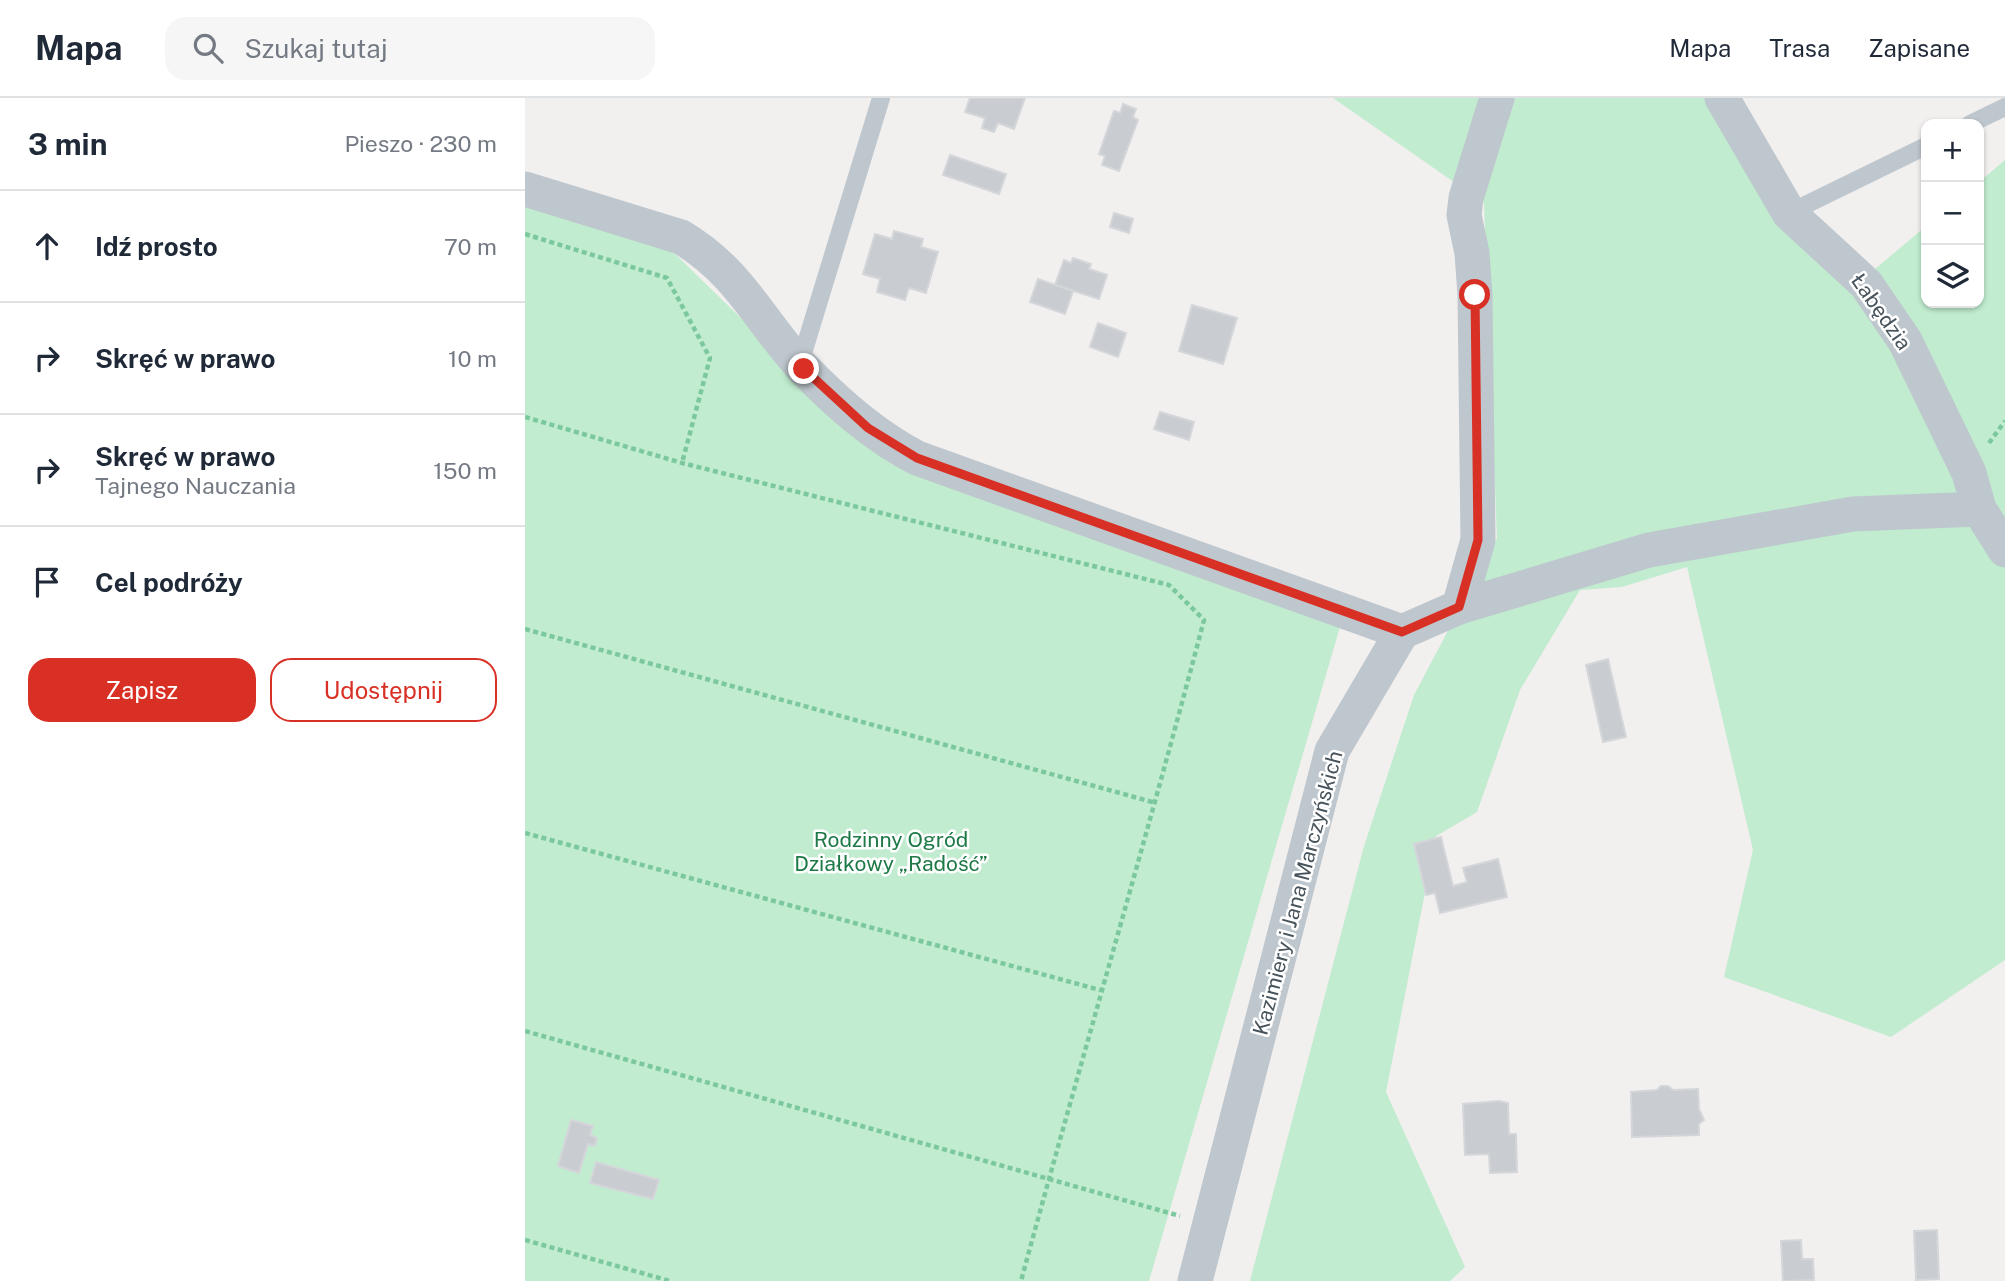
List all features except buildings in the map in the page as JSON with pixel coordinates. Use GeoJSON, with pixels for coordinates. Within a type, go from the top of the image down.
{"type":"FeatureCollection","features":[{"type":"Feature","properties":{"kind":"street"},"geometry":{"type":"LineString","coordinates":[[1459,607],[1478,540],[1475,286],[1464,215],[1466,198],[1497,98]]}},
{"type":"Feature","properties":{"kind":"street","name":"Łabędzia"},"geometry":{"type":"LineString","coordinates":[[1722,98],[1789,213],[1866,284],[1905,341],[1969,473],[1979,509],[2005,550]]}},
{"type":"Feature","properties":{"kind":"street"},"geometry":{"type":"LineString","coordinates":[[525,189],[681,237],[703,250],[723,267],[800,363],[868,428],[917,458],[1402,632],[1459,607],[1649,550],[1853,514],[1979,509]]}},
{"type":"Feature","properties":{"kind":"street","name":"Kazimiery i Jana Marczyńskich"},"geometry":{"type":"LineString","coordinates":[[1195,1281],[1332,751],[1402,632]]}},
{"type":"Feature","properties":{"kind":"lane"},"geometry":{"type":"LineString","coordinates":[[800,363],[881,98]]}},
{"type":"Feature","properties":{"kind":"lane"},"geometry":{"type":"LineString","coordinates":[[1980,119],[2005,107]]}},
{"type":"Feature","properties":{"kind":"lane"},"geometry":{"type":"LineString","coordinates":[[1789,213],[1921,148]]}},
{"type":"Feature","properties":{"kind":"path"},"geometry":{"type":"LineString","coordinates":[[525,234],[667,278],[710,358],[682,463]]}},
{"type":"Feature","properties":{"kind":"path"},"geometry":{"type":"LineString","coordinates":[[525,417],[682,463],[1169,585],[1204,620],[1156,803],[1100,990],[1021,1281]]}},
{"type":"Feature","properties":{"kind":"path"},"geometry":{"type":"LineString","coordinates":[[525,629],[1156,803]]}},
{"type":"Feature","properties":{"kind":"path"},"geometry":{"type":"LineString","coordinates":[[525,832],[1100,990]]}},
{"type":"Feature","properties":{"kind":"path"},"geometry":{"type":"LineString","coordinates":[[525,1031],[1168,1214]]}},
{"type":"Feature","properties":{"kind":"path"},"geometry":{"type":"LineString","coordinates":[[525,1240],[670,1281]]}},
{"type":"Feature","properties":{"kind":"green space"},"geometry":{"type":"Polygon","coordinates":[[[1333,98],[1713,98],[1747,163],[1874,270],[1921,230],[1921,308],[1984,308],[1984,178],[2005,160],[2005,960],[1891,1037],[1724,977],[1753,850],[1687,567],[1622,587],[1580,590],[1520,690],[1477,812],[1436,836],[1386,1092],[1465,1267],[1450,1281],[1250,1281],[1364,846],[1414,695],[1497,538],[1484,203],[1333,98]]]}},
{"type":"Feature","properties":{"kind":"green space","name":"Rodzinny Ogród Działkowy „Radość”"},"geometry":{"type":"Polygon","coordinates":[[[525,205],[672,251],[891,464],[1342,620],[1149,1281],[525,1281],[525,205]]]}},
{"type":"Feature","properties":{"kind":"route"},"geometry":{"type":"LineString","coordinates":[[804,369],[868,428],[895,447],[917,458],[1402,632],[1459,607],[1478,540],[1475,295]]}}]}
